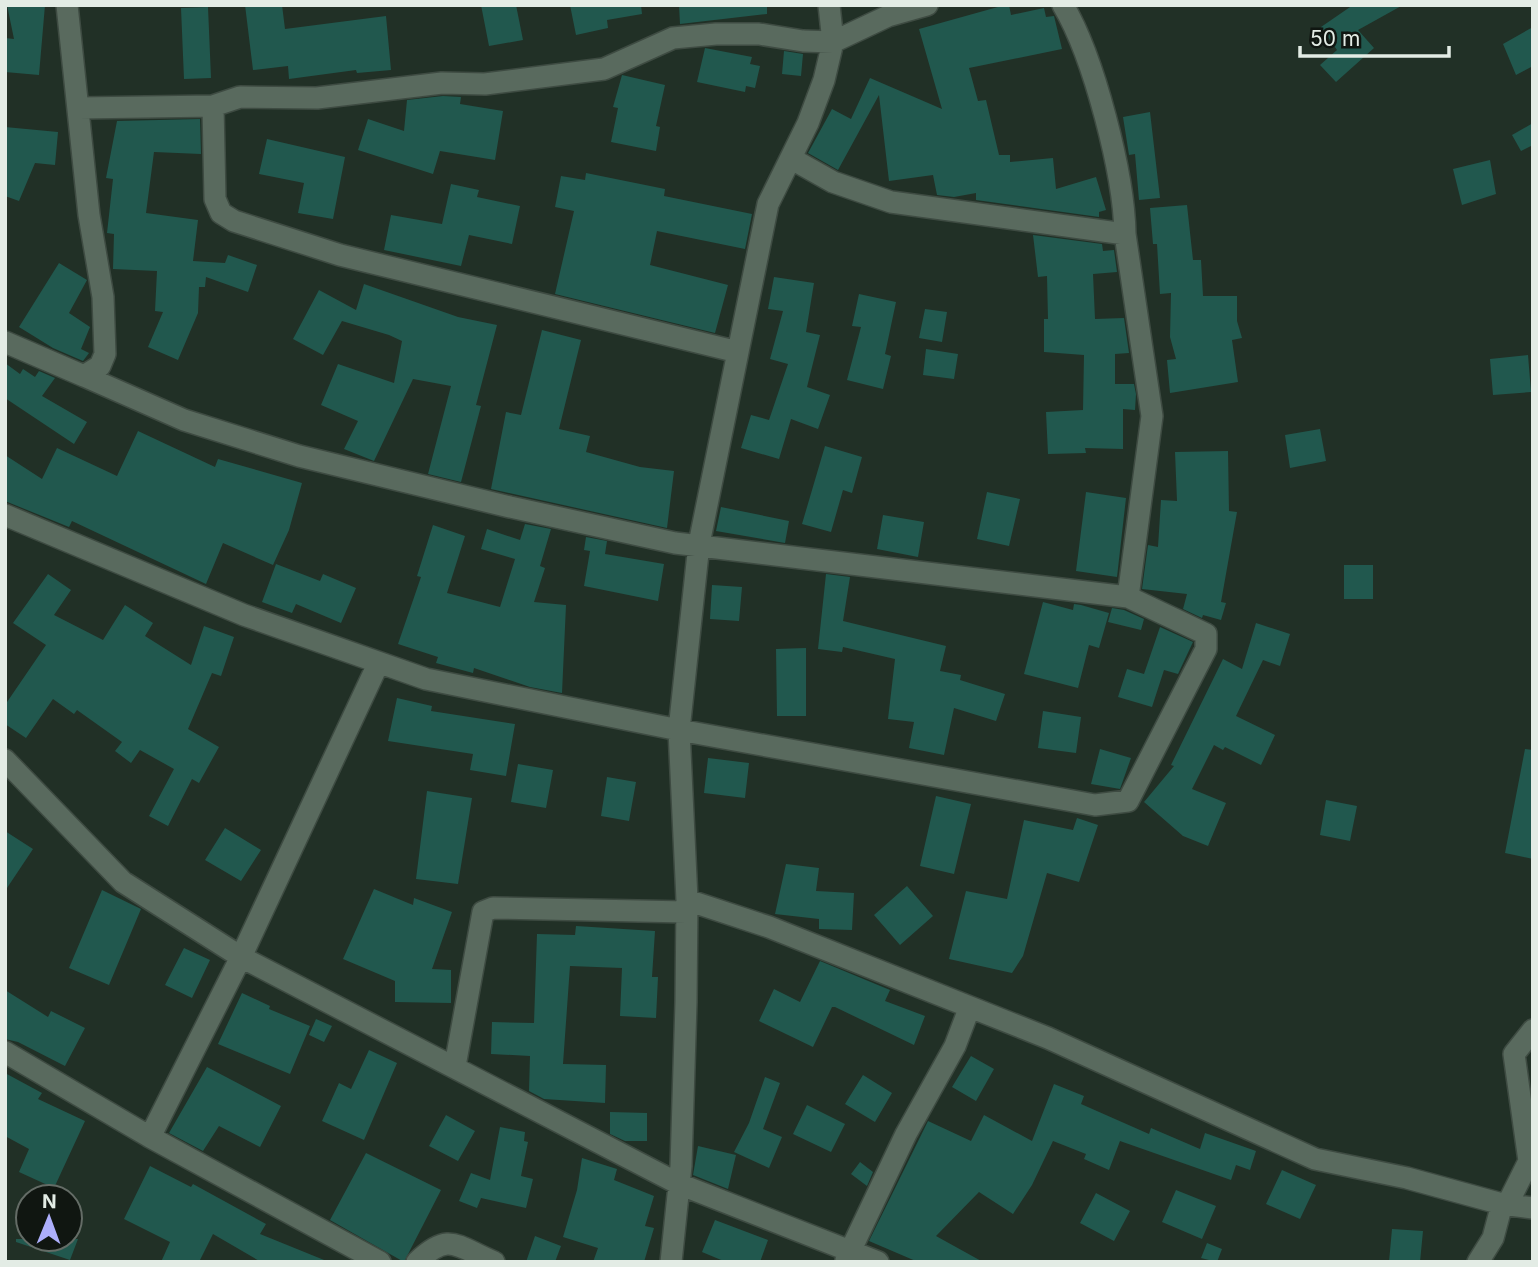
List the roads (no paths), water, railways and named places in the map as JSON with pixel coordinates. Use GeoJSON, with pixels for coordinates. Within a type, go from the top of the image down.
{"type":"FeatureCollection","features":[{"type":"Feature","properties":{"kind":"street"},"geometry":{"type":"LineString","coordinates":[[67,5],[89,215],[103,297],[106,354],[100,366],[84,376]]}},
{"type":"Feature","properties":{"kind":"street"},"geometry":{"type":"LineString","coordinates":[[671,1262],[679,1184],[686,1002],[686,906],[679,730],[699,544],[768,204],[792,159],[824,80],[833,42],[829,5]]}},
{"type":"Feature","properties":{"kind":"street"},"geometry":{"type":"LineString","coordinates":[[79,108],[213,106],[240,97],[317,99],[442,83],[485,84],[604,69],[673,38],[716,34],[759,34],[803,41],[833,42],[888,16],[927,5]]}},
{"type":"Feature","properties":{"kind":"street"},"geometry":{"type":"LineString","coordinates":[[1063,5],[1077,29],[1098,92],[1125,211],[1125,234],[1152,416],[1128,597]]}},
{"type":"Feature","properties":{"kind":"street"},"geometry":{"type":"LineString","coordinates":[[213,106],[215,199],[221,213],[234,221],[340,255],[738,352]]}},
{"type":"Feature","properties":{"kind":"street"},"geometry":{"type":"LineString","coordinates":[[792,159],[833,182],[891,202],[1125,234]]}},
{"type":"Feature","properties":{"kind":"street"},"geometry":{"type":"LineString","coordinates":[[5,342],[184,420],[299,456],[676,543],[1128,597],[1206,634],[1207,640],[1206,649],[1128,801],[1115,805],[1095,805],[679,730],[426,680],[244,615],[5,515]]}},
{"type":"Feature","properties":{"kind":"street"},"geometry":{"type":"LineString","coordinates":[[150,1137],[241,957],[378,664]]}},
{"type":"Feature","properties":{"kind":"street"},"geometry":{"type":"LineString","coordinates":[[5,760],[123,882],[241,957],[679,1184],[849,1256],[878,1262]]}},
{"type":"Feature","properties":{"kind":"street"},"geometry":{"type":"LineString","coordinates":[[455,1066],[483,912],[494,908],[686,906],[769,927],[969,1009],[1048,1038],[1315,1159],[1533,1208]]}},
{"type":"Feature","properties":{"kind":"street"},"geometry":{"type":"LineString","coordinates":[[849,1256],[906,1133],[955,1046],[969,1009]]}},
{"type":"Feature","properties":{"kind":"street"},"geometry":{"type":"LineString","coordinates":[[1478,1262],[1493,1238],[1505,1203],[1529,1161],[1514,1054],[1533,1030]]}},
{"type":"Feature","properties":{"kind":"street"},"geometry":{"type":"LineString","coordinates":[[5,1052],[150,1137],[380,1262]]}},
{"type":"Feature","properties":{"kind":"street"},"geometry":{"type":"LineString","coordinates":[[417,1262],[435,1244],[448,1243],[494,1262]]}}]}
